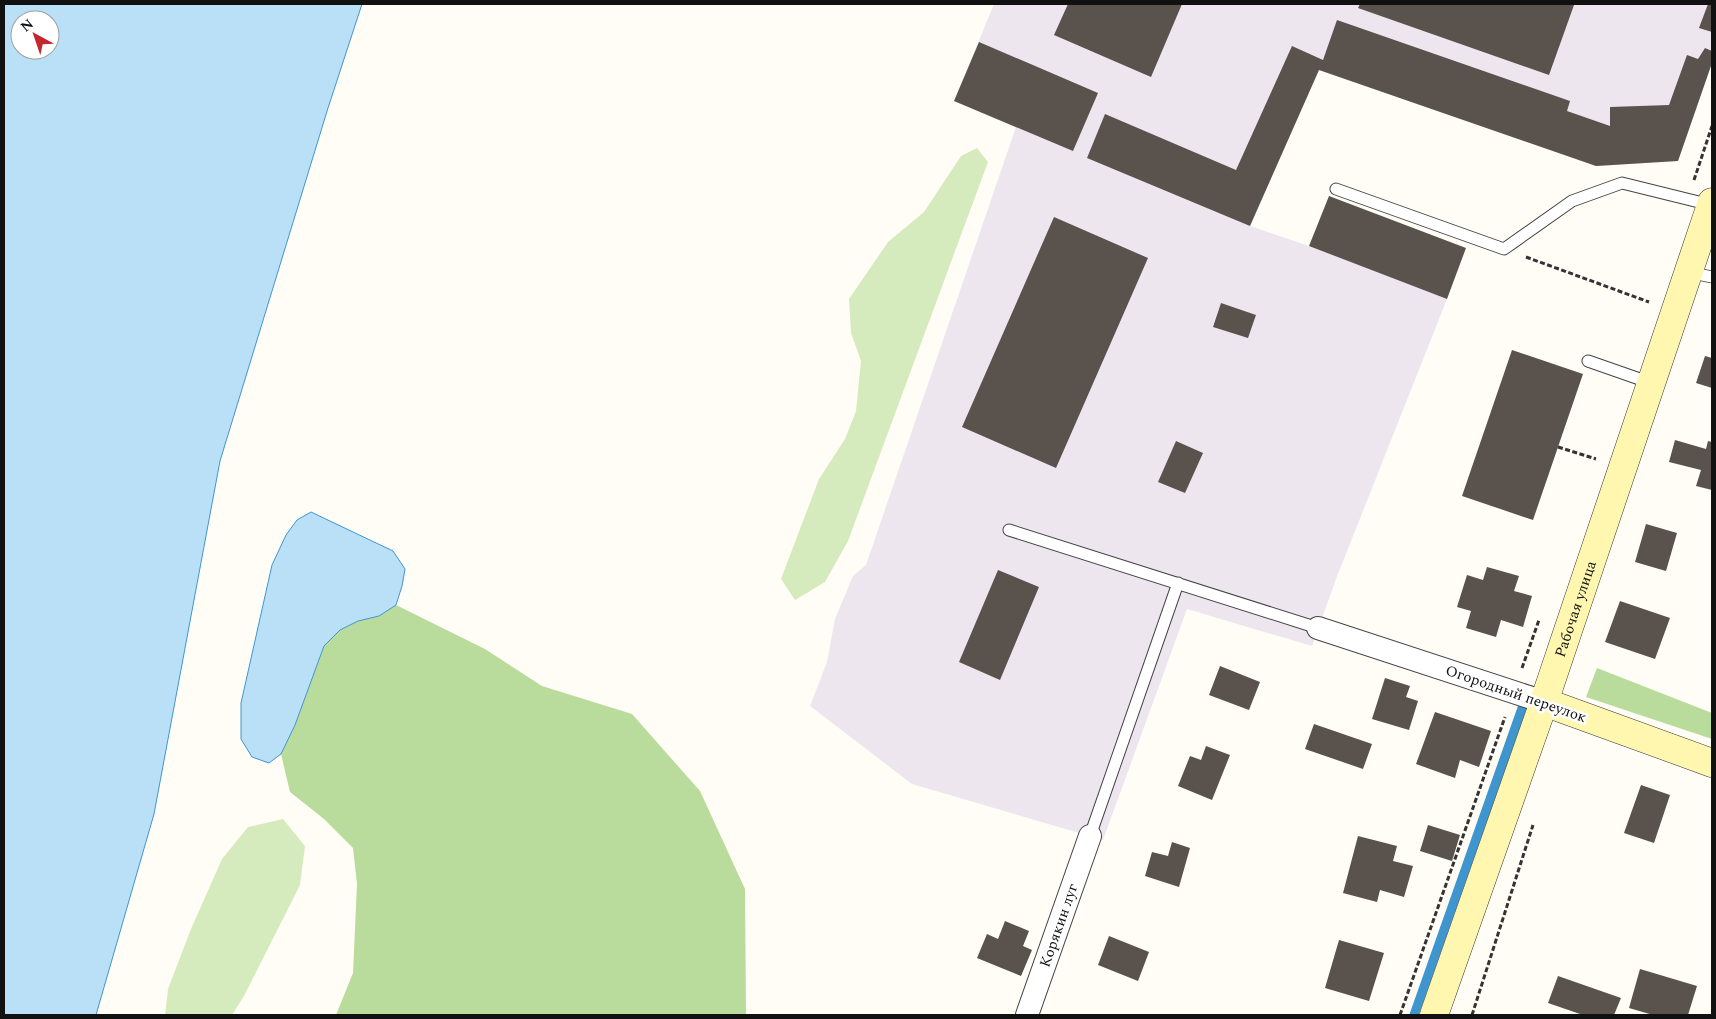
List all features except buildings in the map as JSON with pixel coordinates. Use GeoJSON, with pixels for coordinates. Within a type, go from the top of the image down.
{"type":"FeatureCollection","features":[{"type":"Feature","properties":{"kind":"main road","name":"Рабочая улица"},"geometry":{"type":"LineString","coordinates":[[1434,1015],[1544,702],[1651,383],[1700,275],[1712,203]]}},
{"type":"Feature","properties":{"kind":"main road","name":"Огородный переулок"},"geometry":{"type":"LineString","coordinates":[[1544,702],[1712,763]]}},
{"type":"Feature","properties":{"kind":"street","name":"Огородный переулок"},"geometry":{"type":"LineString","coordinates":[[1318,628],[1544,702]]}},
{"type":"Feature","properties":{"kind":"street","name":"Корякин луг"},"geometry":{"type":"LineString","coordinates":[[1027,1015],[1090,836]]}},
{"type":"Feature","properties":{"kind":"lane"},"geometry":{"type":"LineString","coordinates":[[1336,189],[1504,249],[1572,201],[1622,183],[1712,203]]}},
{"type":"Feature","properties":{"kind":"lane"},"geometry":{"type":"LineString","coordinates":[[1588,361],[1651,383]]}},
{"type":"Feature","properties":{"kind":"lane"},"geometry":{"type":"LineString","coordinates":[[1009,530],[1318,628]]}},
{"type":"Feature","properties":{"kind":"lane"},"geometry":{"type":"LineString","coordinates":[[1090,836],[1178,583]]}},
{"type":"Feature","properties":{"kind":"path"},"geometry":{"type":"LineString","coordinates":[[1504,249],[1651,303]]}},
{"type":"Feature","properties":{"kind":"path"},"geometry":{"type":"LineString","coordinates":[[1558,447],[1596,459]]}},
{"type":"Feature","properties":{"kind":"shaded area"},"geometry":{"type":"Polygon","coordinates":[[[994,4],[1712,4],[1712,63],[1678,161],[1596,166],[1319,70],[1250,226],[1309,246],[1447,299],[1336,579],[1312,646],[1187,609],[1103,840],[912,784],[810,706],[827,662],[835,619],[853,576],[866,565],[1016,127],[954,101],[994,4]]]}},
{"type":"Feature","properties":{"kind":"green space"},"geometry":{"type":"Polygon","coordinates":[[[977,148],[988,162],[848,541],[825,582],[795,600],[781,579],[819,479],[845,439],[856,411],[861,361],[851,333],[849,299],[888,242],[924,212],[961,156],[977,148]]]}},
{"type":"Feature","properties":{"kind":"green space"},"geometry":{"type":"Polygon","coordinates":[[[396,605],[485,649],[542,686],[632,714],[700,791],[745,889],[746,1015],[336,1015],[353,973],[357,884],[353,848],[324,819],[290,792],[281,754],[295,725],[324,646],[340,630],[358,621],[379,616],[396,605]]]}},
{"type":"Feature","properties":{"kind":"green space"},"geometry":{"type":"Polygon","coordinates":[[[1597,668],[1712,713],[1712,739],[1586,697],[1597,668]]]}},
{"type":"Feature","properties":{"kind":"green space"},"geometry":{"type":"Polygon","coordinates":[[[283,819],[305,846],[300,885],[244,996],[232,1015],[165,1015],[168,989],[191,929],[222,859],[248,827],[283,819]]]}},
{"type":"Feature","properties":{"kind":"water"},"geometry":{"type":"Polygon","coordinates":[[[4,4],[362,4],[328,108],[220,461],[154,814],[96,1015],[4,1015],[4,4]]]}},
{"type":"Feature","properties":{"kind":"water"},"geometry":{"type":"Polygon","coordinates":[[[311,512],[393,551],[405,569],[396,605],[379,616],[358,621],[340,630],[324,646],[295,725],[281,754],[269,763],[252,757],[241,739],[241,703],[272,565],[286,535],[297,520],[311,512]]]}},
{"type":"Feature","properties":{"kind":"waterway"},"geometry":{"type":"LineString","coordinates":[[1414,1015],[1522,708]]}}]}
